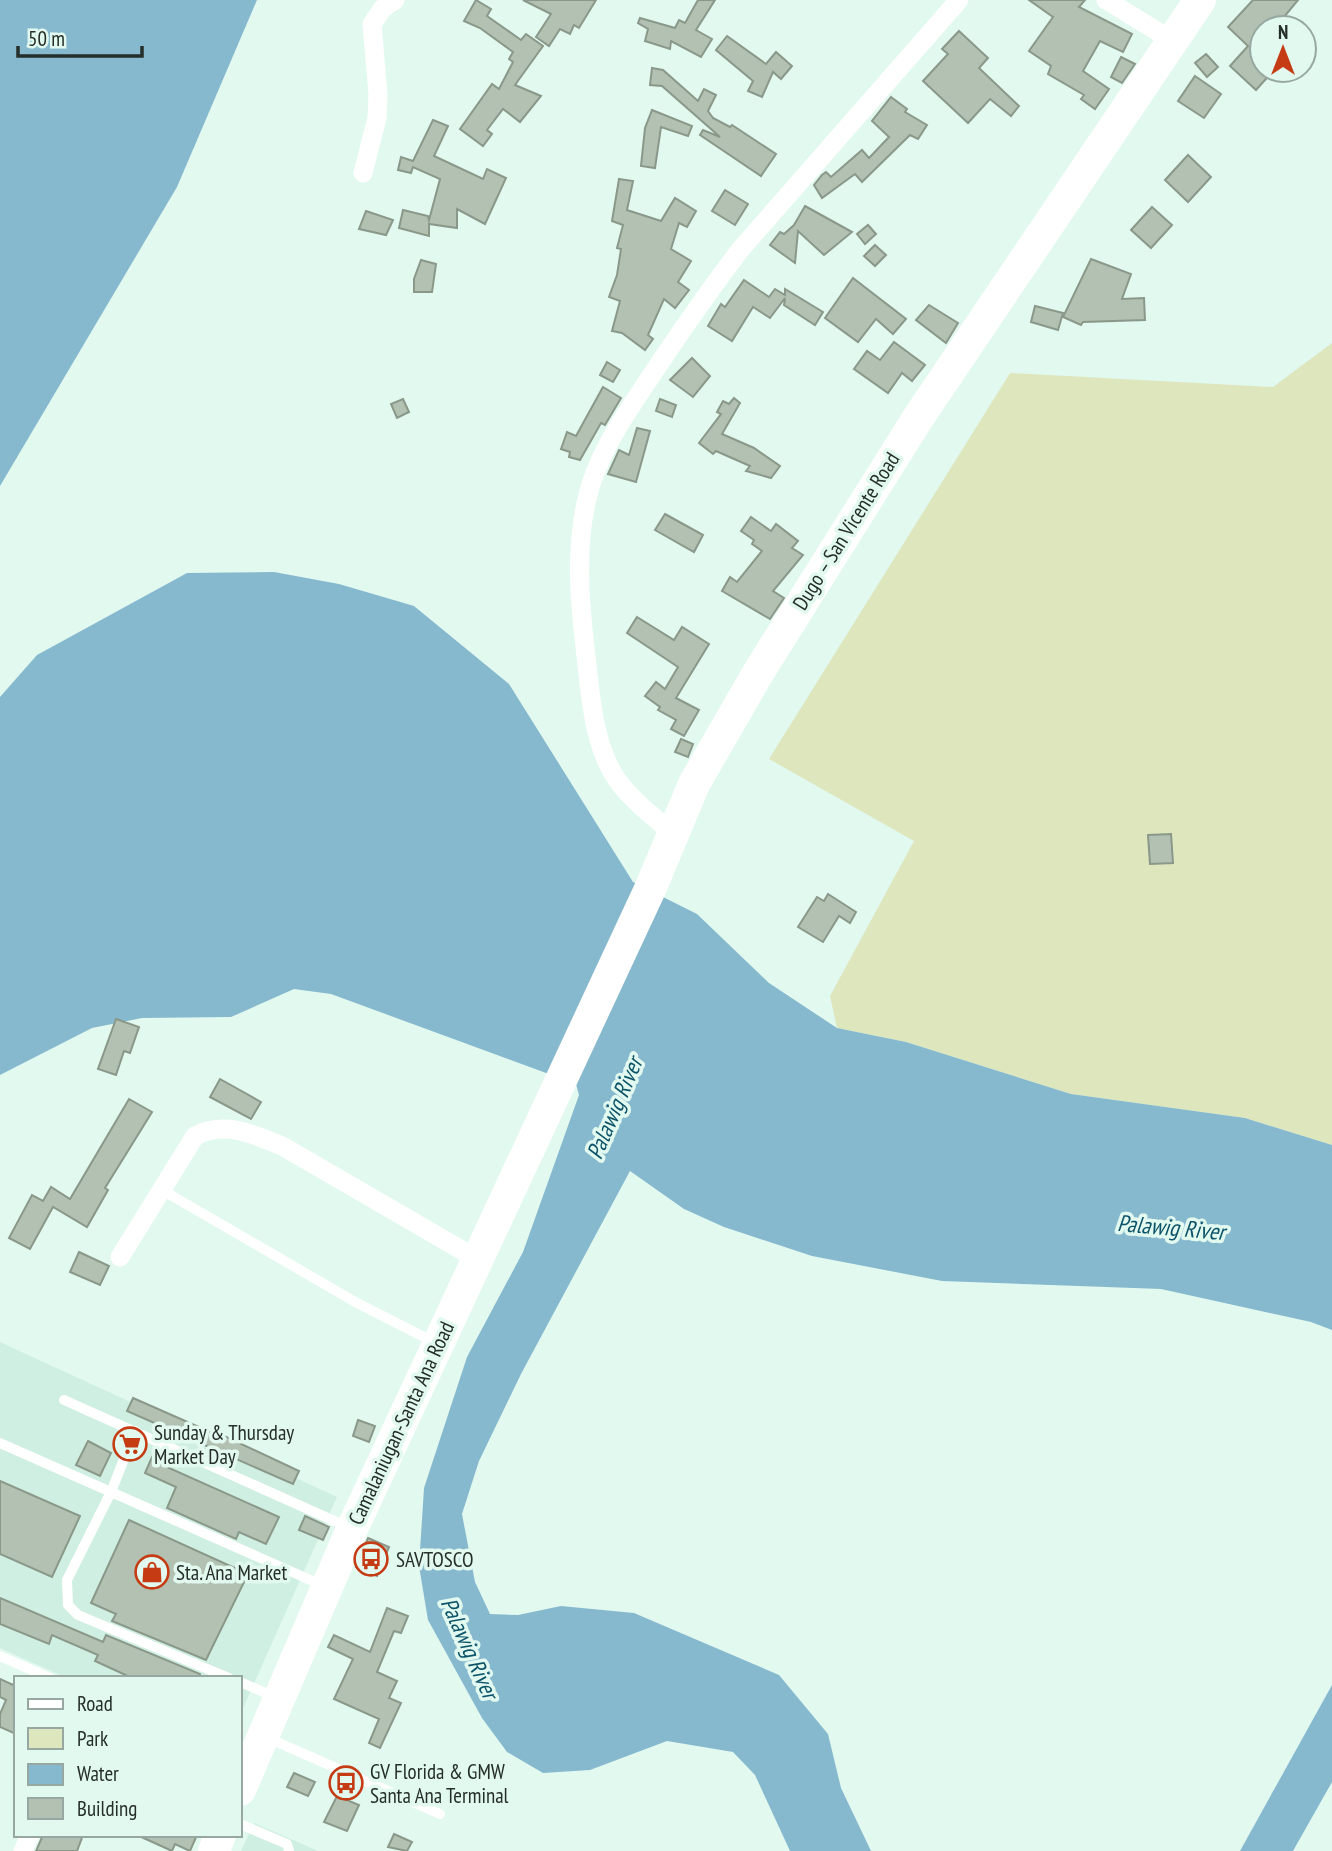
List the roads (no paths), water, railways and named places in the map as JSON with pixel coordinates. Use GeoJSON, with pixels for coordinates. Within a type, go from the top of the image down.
{"type":"FeatureCollection","features":[{"type":"Feature","properties":{"kind":"main road","name":"Dugo – San Vicente Road"},"geometry":{"type":"LineString","coordinates":[[552,1097],[651,887],[694,784],[758,673],[918,418],[1200,0]]}},
{"type":"Feature","properties":{"kind":"main road","name":"Camalaniugan-Santa Ana Road"},"geometry":{"type":"LineString","coordinates":[[248,1762],[279,1699],[352,1529],[552,1097]]}},
{"type":"Feature","properties":{"kind":"street"},"geometry":{"type":"LineString","coordinates":[[363,173],[377,118],[379,94],[372,24],[383,8],[395,0]]}},
{"type":"Feature","properties":{"kind":"street"},"geometry":{"type":"LineString","coordinates":[[673,834],[625,791],[608,767],[598,734],[582,621],[579,548],[586,500],[603,457],[628,411],[706,294],[740,250],[959,0]]}},
{"type":"Feature","properties":{"kind":"street"},"geometry":{"type":"LineString","coordinates":[[1106,0],[1173,41]]}},
{"type":"Feature","properties":{"kind":"street"},"geometry":{"type":"LineString","coordinates":[[120,1257],[195,1136],[216,1128],[243,1132],[284,1147],[335,1174],[477,1259]]}},
{"type":"Feature","properties":{"kind":"lane"},"geometry":{"type":"LineString","coordinates":[[162,1189],[357,1303],[438,1344]]}},
{"type":"Feature","properties":{"kind":"lane"},"geometry":{"type":"LineString","coordinates":[[64,1400],[352,1529]]}},
{"type":"Feature","properties":{"kind":"lane"},"geometry":{"type":"LineString","coordinates":[[135,1431],[111,1492],[67,1580],[68,1605],[78,1615],[224,1676]]}},
{"type":"Feature","properties":{"kind":"lane"},"geometry":{"type":"LineString","coordinates":[[0,1443],[328,1588]]}},
{"type":"Feature","properties":{"kind":"lane"},"geometry":{"type":"LineString","coordinates":[[0,1656],[45,1676]]}},
{"type":"Feature","properties":{"kind":"lane"},"geometry":{"type":"LineString","coordinates":[[242,1683],[279,1699]]}},
{"type":"Feature","properties":{"kind":"lane"},"geometry":{"type":"LineString","coordinates":[[248,1762],[440,1814]]}},
{"type":"Feature","properties":{"kind":"lane"},"geometry":{"type":"LineString","coordinates":[[242,1825],[287,1844],[289,1851]]}},
{"type":"Feature","properties":{"kind":"water"},"geometry":{"type":"Polygon","coordinates":[[[0,0],[257,0],[177,187],[0,486],[0,0]]]}},
{"type":"Feature","properties":{"kind":"water","name":"Palawig River"},"geometry":{"type":"Polygon","coordinates":[[[274,572],[339,584],[414,606],[509,684],[633,882],[697,914],[769,983],[837,1028],[906,1042],[1071,1094],[1245,1118],[1332,1145],[1332,1330],[1311,1322],[1161,1289],[942,1281],[812,1256],[724,1227],[684,1209],[630,1171],[521,1374],[479,1461],[462,1514],[475,1582],[490,1614],[518,1615],[561,1606],[634,1613],[779,1675],[828,1734],[841,1788],[871,1851],[790,1851],[755,1775],[733,1752],[667,1741],[590,1770],[543,1773],[507,1752],[482,1718],[428,1620],[419,1566],[424,1488],[467,1357],[523,1252],[579,1095],[576,1084],[331,994],[294,989],[231,1017],[142,1018],[92,1028],[0,1075],[0,697],[37,655],[187,573],[274,572]]]}},
{"type":"Feature","properties":{"kind":"water"},"geometry":{"type":"Polygon","coordinates":[[[1332,1685],[1332,1782],[1293,1851],[1240,1851],[1332,1685]]]}},
{"type":"Feature","properties":{"kind":"place","name":"Sunday & Thursday Market Day"},"geometry":{"type":"Point","coordinates":[130,1444]}},
{"type":"Feature","properties":{"kind":"place","name":"SAVTOSCO"},"geometry":{"type":"Point","coordinates":[371,1559]}},
{"type":"Feature","properties":{"kind":"place","name":"Sta. Ana Market"},"geometry":{"type":"Point","coordinates":[152,1572]}},
{"type":"Feature","properties":{"kind":"place","name":"GV Florida & GMW Santa Ana Terminal"},"geometry":{"type":"Point","coordinates":[346,1783]}}]}
